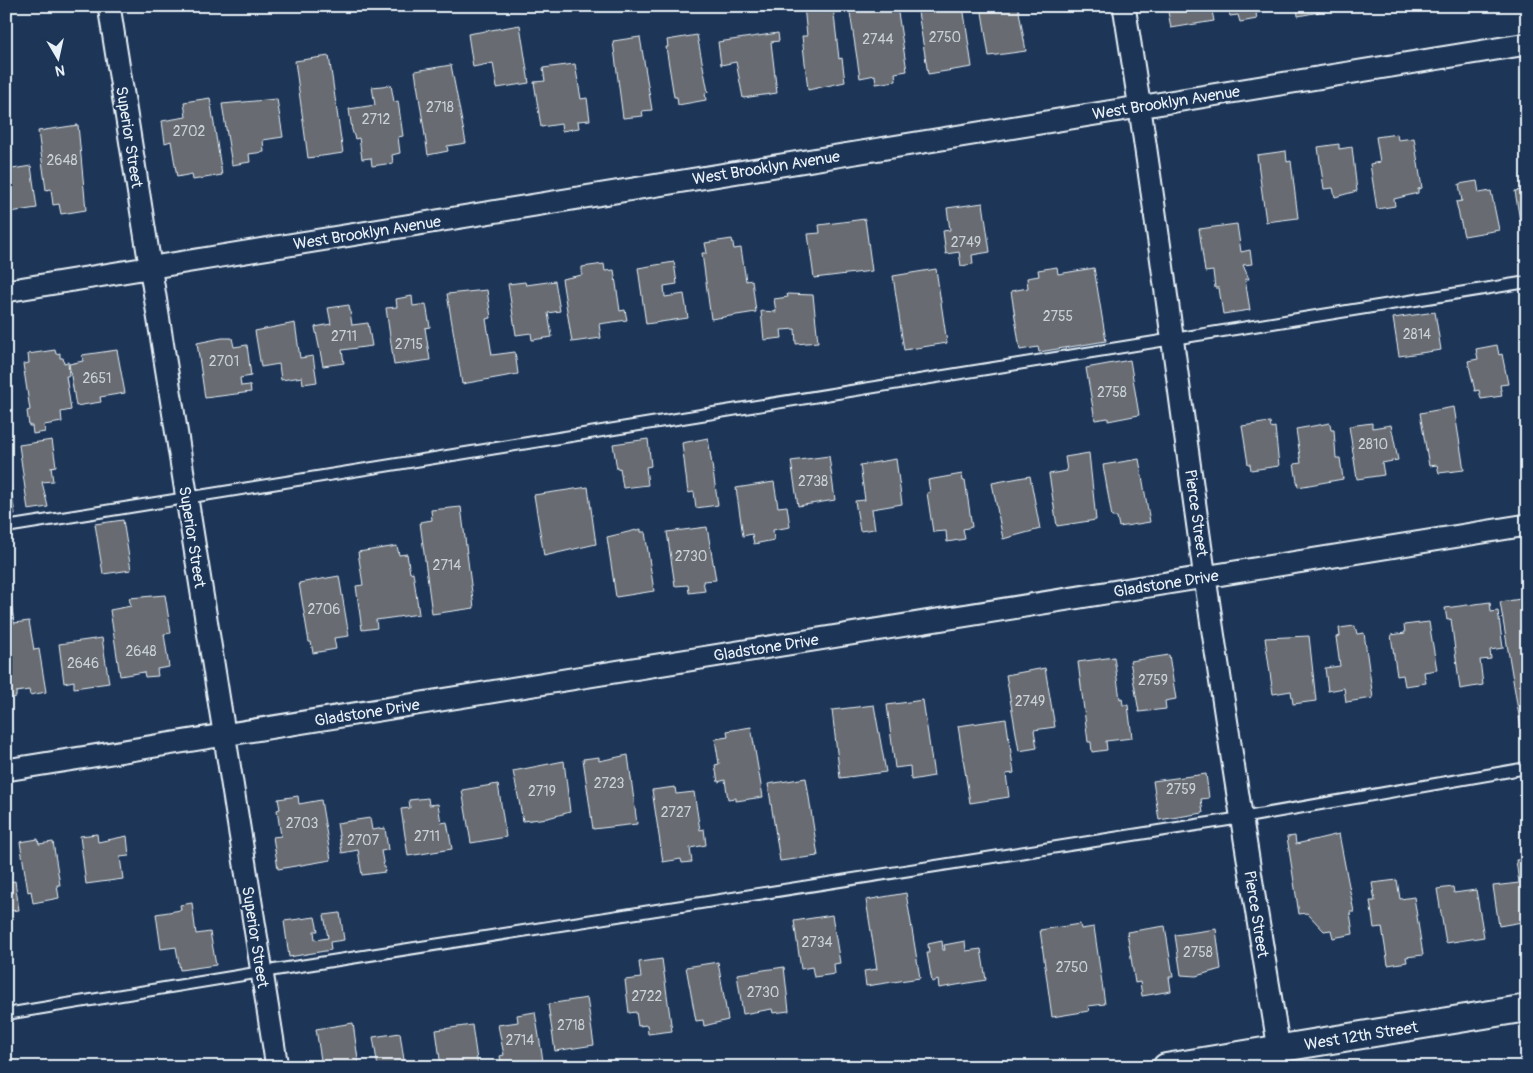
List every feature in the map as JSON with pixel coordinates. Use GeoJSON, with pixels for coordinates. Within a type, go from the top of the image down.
{"type":"FeatureCollection","features":[{"type":"Feature","properties":{"kind":"street","name":"Superior Street"},"geometry":{"type":"LineString","coordinates":[[109,6],[277,1067]]}},
{"type":"Feature","properties":{"kind":"street","name":"Pierce Street"},"geometry":{"type":"LineString","coordinates":[[1124,6],[1174,339],[1205,576],[1241,818],[1279,1049]]}},
{"type":"Feature","properties":{"kind":"street","name":"West Brooklyn Avenue"},"geometry":{"type":"LineString","coordinates":[[6,291],[1527,44]]}},
{"type":"Feature","properties":{"kind":"street","name":"Gladstone Drive"},"geometry":{"type":"LineString","coordinates":[[6,770],[1527,525]]}},
{"type":"Feature","properties":{"kind":"street","name":"West 12th Street"},"geometry":{"type":"LineString","coordinates":[[1166,1067],[1527,1008]]}},
{"type":"Feature","properties":{"kind":"lane"},"geometry":{"type":"LineString","coordinates":[[6,527],[1527,282]]}},
{"type":"Feature","properties":{"kind":"lane"},"geometry":{"type":"LineString","coordinates":[[6,1014],[1241,818],[1527,768]]}},
{"type":"Feature","properties":{"kind":"building"},"geometry":{"type":"Polygon","coordinates":[[[804,6],[833,6],[839,59],[842,58],[845,82],[808,90],[802,36],[807,36],[804,6]]]}},
{"type":"Feature","properties":{"kind":"building"},"geometry":{"type":"Polygon","coordinates":[[[849,6],[897,6],[907,71],[895,73],[896,81],[876,84],[875,75],[860,78],[849,6]]]}},
{"type":"Feature","properties":{"kind":"building"},"geometry":{"type":"Polygon","coordinates":[[[917,6],[963,6],[972,67],[928,74],[917,6]]]}},
{"type":"Feature","properties":{"kind":"building"},"geometry":{"type":"Polygon","coordinates":[[[981,6],[1018,6],[1026,51],[989,56],[981,6]]]}},
{"type":"Feature","properties":{"kind":"building"},"geometry":{"type":"Polygon","coordinates":[[[1167,6],[1211,6],[1214,21],[1171,28],[1167,6]]]}},
{"type":"Feature","properties":{"kind":"building"},"geometry":{"type":"Polygon","coordinates":[[[1228,6],[1269,6],[1269,11],[1256,13],[1257,19],[1240,22],[1238,15],[1230,16],[1228,6]]]}},
{"type":"Feature","properties":{"kind":"building"},"geometry":{"type":"Polygon","coordinates":[[[1297,6],[1318,6],[1319,12],[1298,16],[1297,6]]]}},
{"type":"Feature","properties":{"kind":"building"},"geometry":{"type":"Polygon","coordinates":[[[520,25],[529,83],[497,88],[493,63],[473,67],[468,34],[520,25]]]}},
{"type":"Feature","properties":{"kind":"building"},"geometry":{"type":"Polygon","coordinates":[[[778,33],[779,41],[771,42],[777,93],[743,98],[736,62],[721,65],[718,42],[778,33]]]}},
{"type":"Feature","properties":{"kind":"building"},"geometry":{"type":"Polygon","coordinates":[[[697,35],[708,92],[705,93],[706,100],[678,105],[677,97],[674,97],[666,47],[668,47],[667,40],[697,35]]]}},
{"type":"Feature","properties":{"kind":"building"},"geometry":{"type":"Polygon","coordinates":[[[640,37],[652,110],[642,111],[643,116],[623,118],[613,41],[640,37]]]}},
{"type":"Feature","properties":{"kind":"building"},"geometry":{"type":"Polygon","coordinates":[[[329,56],[343,153],[308,158],[295,61],[329,56]]]}},
{"type":"Feature","properties":{"kind":"building"},"geometry":{"type":"Polygon","coordinates":[[[575,64],[581,99],[587,98],[590,120],[578,121],[579,128],[562,131],[561,124],[541,127],[534,82],[545,81],[543,68],[575,64]]]}},
{"type":"Feature","properties":{"kind":"building"},"geometry":{"type":"Polygon","coordinates":[[[451,65],[466,143],[447,146],[448,151],[428,155],[415,71],[451,65]]]}},
{"type":"Feature","properties":{"kind":"building"},"geometry":{"type":"Polygon","coordinates":[[[391,85],[394,102],[398,101],[403,136],[398,137],[400,153],[392,155],[393,163],[372,166],[371,158],[362,159],[359,138],[355,139],[352,130],[349,109],[375,105],[372,87],[391,85]]]}},
{"type":"Feature","properties":{"kind":"building"},"geometry":{"type":"Polygon","coordinates":[[[210,98],[222,175],[193,180],[192,174],[177,177],[171,141],[165,143],[162,121],[186,117],[184,102],[210,98]]]}},
{"type":"Feature","properties":{"kind":"building"},"geometry":{"type":"Polygon","coordinates":[[[277,99],[283,137],[263,140],[264,152],[249,154],[250,162],[232,165],[222,104],[277,99]]]}},
{"type":"Feature","properties":{"kind":"building"},"geometry":{"type":"Polygon","coordinates":[[[78,125],[86,210],[61,214],[59,204],[53,205],[51,189],[46,190],[38,131],[78,125]]]}},
{"type":"Feature","properties":{"kind":"building"},"geometry":{"type":"Polygon","coordinates":[[[1397,134],[1398,140],[1414,138],[1422,188],[1418,189],[1418,193],[1394,199],[1395,206],[1377,209],[1370,164],[1380,162],[1376,137],[1397,134]]]}},
{"type":"Feature","properties":{"kind":"building"},"geometry":{"type":"Polygon","coordinates":[[[1339,144],[1339,149],[1352,147],[1357,191],[1335,197],[1333,188],[1324,189],[1318,147],[1339,144]]]}},
{"type":"Feature","properties":{"kind":"building"},"geometry":{"type":"Polygon","coordinates":[[[1286,151],[1287,162],[1291,161],[1298,218],[1266,222],[1257,155],[1286,151]]]}},
{"type":"Feature","properties":{"kind":"building"},"geometry":{"type":"Polygon","coordinates":[[[31,166],[37,208],[10,212],[9,207],[6,208],[6,170],[31,166]]]}},
{"type":"Feature","properties":{"kind":"building"},"geometry":{"type":"Polygon","coordinates":[[[1477,181],[1479,193],[1491,191],[1499,230],[1464,236],[1456,202],[1462,201],[1459,184],[1477,181]]]}},
{"type":"Feature","properties":{"kind":"building"},"geometry":{"type":"Polygon","coordinates":[[[1527,189],[1527,238],[1524,220],[1520,221],[1515,191],[1527,189]]]}},
{"type":"Feature","properties":{"kind":"building"},"geometry":{"type":"Polygon","coordinates":[[[983,203],[990,252],[972,255],[973,264],[961,266],[959,252],[946,254],[943,231],[950,230],[947,208],[983,203]]]}},
{"type":"Feature","properties":{"kind":"building"},"geometry":{"type":"Polygon","coordinates":[[[865,219],[872,271],[814,278],[808,234],[820,233],[819,225],[865,219]]]}},
{"type":"Feature","properties":{"kind":"building"},"geometry":{"type":"Polygon","coordinates":[[[1237,224],[1241,252],[1250,250],[1252,264],[1243,265],[1249,279],[1245,279],[1250,310],[1223,314],[1219,288],[1215,288],[1213,271],[1205,272],[1199,229],[1237,224]]]}},
{"type":"Feature","properties":{"kind":"building"},"geometry":{"type":"Polygon","coordinates":[[[732,239],[734,249],[741,248],[746,281],[752,280],[756,312],[711,319],[702,253],[707,253],[705,243],[732,239]]]}},
{"type":"Feature","properties":{"kind":"building"},"geometry":{"type":"Polygon","coordinates":[[[674,262],[677,284],[664,286],[665,297],[684,294],[688,318],[646,324],[638,268],[674,262]]]}},
{"type":"Feature","properties":{"kind":"building"},"geometry":{"type":"Polygon","coordinates":[[[604,264],[605,271],[614,270],[620,311],[625,310],[627,320],[599,324],[601,338],[572,342],[562,279],[582,275],[582,267],[604,264]]]}},
{"type":"Feature","properties":{"kind":"building"},"geometry":{"type":"Polygon","coordinates":[[[1057,267],[1058,274],[1094,268],[1106,341],[1039,352],[1038,347],[1020,350],[1011,291],[1028,288],[1027,278],[1039,276],[1038,270],[1057,267]]]}},
{"type":"Feature","properties":{"kind":"building"},"geometry":{"type":"Polygon","coordinates":[[[936,269],[947,343],[904,350],[893,276],[936,269]]]}},
{"type":"Feature","properties":{"kind":"building"},"geometry":{"type":"Polygon","coordinates":[[[555,281],[560,311],[548,313],[552,337],[532,340],[531,333],[516,335],[508,284],[525,282],[526,285],[555,281]]]}},
{"type":"Feature","properties":{"kind":"building"},"geometry":{"type":"Polygon","coordinates":[[[487,290],[491,318],[486,319],[492,355],[515,352],[518,374],[462,384],[447,294],[487,290]]]}},
{"type":"Feature","properties":{"kind":"building"},"geometry":{"type":"Polygon","coordinates":[[[787,294],[813,295],[818,342],[796,344],[795,329],[781,330],[782,338],[764,340],[761,311],[776,312],[774,299],[788,297],[787,294]]]}},
{"type":"Feature","properties":{"kind":"building"},"geometry":{"type":"Polygon","coordinates":[[[412,296],[413,306],[426,304],[430,327],[425,328],[430,360],[394,365],[386,308],[397,307],[396,299],[412,296]]]}},
{"type":"Feature","properties":{"kind":"building"},"geometry":{"type":"Polygon","coordinates":[[[349,305],[352,325],[368,323],[372,346],[342,350],[344,363],[323,366],[315,327],[331,324],[328,308],[349,305]]]}},
{"type":"Feature","properties":{"kind":"building"},"geometry":{"type":"Polygon","coordinates":[[[1435,312],[1441,350],[1399,356],[1393,318],[1435,312]]]}},
{"type":"Feature","properties":{"kind":"building"},"geometry":{"type":"Polygon","coordinates":[[[295,323],[300,358],[313,356],[317,382],[303,384],[302,377],[281,380],[279,364],[261,367],[255,331],[295,323]]]}},
{"type":"Feature","properties":{"kind":"building"},"geometry":{"type":"Polygon","coordinates":[[[232,338],[234,347],[247,345],[251,376],[240,378],[241,386],[250,385],[251,392],[205,398],[197,343],[232,338]]]}},
{"type":"Feature","properties":{"kind":"building"},"geometry":{"type":"Polygon","coordinates":[[[1497,345],[1499,355],[1502,354],[1508,384],[1500,385],[1502,396],[1481,399],[1479,390],[1475,391],[1468,361],[1478,359],[1476,349],[1497,345]]]}},
{"type":"Feature","properties":{"kind":"building"},"geometry":{"type":"Polygon","coordinates":[[[55,350],[56,354],[60,353],[60,358],[63,358],[64,363],[68,362],[69,376],[66,376],[71,410],[61,412],[62,422],[44,425],[45,432],[33,434],[32,426],[29,426],[27,411],[30,410],[23,364],[29,363],[28,354],[55,350]]]}},
{"type":"Feature","properties":{"kind":"building"},"geometry":{"type":"Polygon","coordinates":[[[117,350],[125,393],[100,397],[101,402],[76,406],[69,364],[83,361],[82,355],[117,350]]]}},
{"type":"Feature","properties":{"kind":"building"},"geometry":{"type":"Polygon","coordinates":[[[1130,360],[1139,415],[1108,421],[1108,418],[1095,420],[1086,368],[1130,360]]]}},
{"type":"Feature","properties":{"kind":"building"},"geometry":{"type":"Polygon","coordinates":[[[1454,407],[1464,470],[1439,473],[1437,465],[1429,466],[1420,413],[1454,407]]]}},
{"type":"Feature","properties":{"kind":"building"},"geometry":{"type":"Polygon","coordinates":[[[1270,422],[1271,428],[1275,427],[1279,466],[1251,470],[1250,464],[1248,464],[1242,426],[1270,422]]]}},
{"type":"Feature","properties":{"kind":"building"},"geometry":{"type":"Polygon","coordinates":[[[1330,423],[1331,430],[1334,430],[1336,458],[1340,458],[1343,479],[1298,487],[1294,464],[1301,463],[1296,429],[1330,423]]]}},
{"type":"Feature","properties":{"kind":"building"},"geometry":{"type":"Polygon","coordinates":[[[1372,423],[1372,428],[1391,425],[1398,460],[1382,463],[1384,475],[1357,479],[1349,426],[1372,423]]]}},
{"type":"Feature","properties":{"kind":"building"},"geometry":{"type":"Polygon","coordinates":[[[708,438],[718,505],[696,508],[694,492],[688,493],[682,443],[708,438]]]}},
{"type":"Feature","properties":{"kind":"building"},"geometry":{"type":"Polygon","coordinates":[[[648,439],[651,466],[646,467],[648,485],[623,488],[620,468],[617,469],[613,444],[648,439]]]}},
{"type":"Feature","properties":{"kind":"building"},"geometry":{"type":"Polygon","coordinates":[[[52,440],[56,466],[51,467],[53,481],[42,482],[48,507],[28,510],[19,445],[52,440]]]}},
{"type":"Feature","properties":{"kind":"building"},"geometry":{"type":"Polygon","coordinates":[[[1089,453],[1096,520],[1057,526],[1049,474],[1067,471],[1065,457],[1089,453]]]}},
{"type":"Feature","properties":{"kind":"building"},"geometry":{"type":"Polygon","coordinates":[[[829,456],[835,500],[798,506],[791,461],[829,456]]]}},
{"type":"Feature","properties":{"kind":"building"},"geometry":{"type":"Polygon","coordinates":[[[896,459],[902,504],[872,509],[875,529],[860,531],[855,501],[865,500],[860,465],[896,459]]]}},
{"type":"Feature","properties":{"kind":"building"},"geometry":{"type":"Polygon","coordinates":[[[1139,459],[1150,522],[1119,527],[1117,517],[1112,517],[1103,465],[1139,459]]]}},
{"type":"Feature","properties":{"kind":"building"},"geometry":{"type":"Polygon","coordinates":[[[962,474],[963,481],[965,480],[972,527],[963,529],[965,539],[947,542],[946,531],[933,532],[927,493],[930,492],[928,480],[962,474]]]}},
{"type":"Feature","properties":{"kind":"building"},"geometry":{"type":"Polygon","coordinates":[[[1030,476],[1040,529],[1003,539],[992,483],[1030,476]]]}},
{"type":"Feature","properties":{"kind":"building"},"geometry":{"type":"Polygon","coordinates":[[[6,478],[9,478],[15,514],[6,515],[6,478]]]}},
{"type":"Feature","properties":{"kind":"building"},"geometry":{"type":"Polygon","coordinates":[[[774,482],[778,507],[787,506],[790,527],[773,530],[774,540],[754,544],[752,534],[743,536],[736,488],[774,482]]]}},
{"type":"Feature","properties":{"kind":"building"},"geometry":{"type":"Polygon","coordinates":[[[588,487],[596,544],[544,556],[534,495],[588,487]]]}},
{"type":"Feature","properties":{"kind":"building"},"geometry":{"type":"Polygon","coordinates":[[[461,507],[474,608],[432,614],[420,522],[432,520],[431,510],[461,507]]]}},
{"type":"Feature","properties":{"kind":"building"},"geometry":{"type":"Polygon","coordinates":[[[123,520],[131,570],[103,574],[95,524],[123,520]]]}},
{"type":"Feature","properties":{"kind":"building"},"geometry":{"type":"Polygon","coordinates":[[[707,527],[716,580],[703,581],[705,591],[689,593],[688,585],[675,586],[667,532],[707,527]]]}},
{"type":"Feature","properties":{"kind":"building"},"geometry":{"type":"Polygon","coordinates":[[[641,529],[641,532],[645,532],[654,591],[616,597],[607,537],[641,529]]]}},
{"type":"Feature","properties":{"kind":"building"},"geometry":{"type":"Polygon","coordinates":[[[397,546],[399,555],[407,554],[410,573],[413,572],[419,614],[376,620],[377,628],[362,630],[356,586],[363,585],[358,552],[397,546]]]}},
{"type":"Feature","properties":{"kind":"building"},"geometry":{"type":"Polygon","coordinates":[[[339,576],[349,636],[334,638],[336,649],[313,653],[311,642],[309,642],[299,583],[339,576]]]}},
{"type":"Feature","properties":{"kind":"building"},"geometry":{"type":"Polygon","coordinates":[[[6,595],[10,595],[14,623],[29,621],[34,650],[39,649],[46,692],[30,695],[29,690],[16,692],[16,697],[6,699],[6,595]]]}},
{"type":"Feature","properties":{"kind":"building"},"geometry":{"type":"Polygon","coordinates":[[[165,595],[171,633],[164,634],[169,667],[157,669],[158,676],[145,677],[144,672],[120,676],[110,610],[131,606],[129,598],[165,595]]]}},
{"type":"Feature","properties":{"kind":"building"},"geometry":{"type":"Polygon","coordinates":[[[1521,599],[1522,603],[1527,602],[1527,734],[1522,734],[1500,602],[1521,599]]]}},
{"type":"Feature","properties":{"kind":"building"},"geometry":{"type":"Polygon","coordinates":[[[1490,602],[1491,612],[1498,611],[1503,648],[1490,650],[1491,659],[1480,660],[1483,685],[1460,689],[1451,619],[1447,620],[1445,608],[1490,602]]]}},
{"type":"Feature","properties":{"kind":"building"},"geometry":{"type":"Polygon","coordinates":[[[1429,622],[1437,670],[1424,672],[1426,683],[1405,686],[1403,675],[1397,676],[1391,635],[1405,633],[1404,625],[1429,622]]]}},
{"type":"Feature","properties":{"kind":"building"},"geometry":{"type":"Polygon","coordinates":[[[1355,626],[1357,634],[1364,633],[1373,698],[1346,702],[1344,688],[1328,691],[1325,668],[1340,666],[1336,637],[1340,636],[1339,628],[1355,626]]]}},
{"type":"Feature","properties":{"kind":"building"},"geometry":{"type":"Polygon","coordinates":[[[1309,636],[1316,701],[1293,704],[1291,691],[1273,694],[1265,638],[1309,636]]]}},
{"type":"Feature","properties":{"kind":"building"},"geometry":{"type":"Polygon","coordinates":[[[102,638],[109,683],[74,688],[74,681],[64,683],[59,644],[102,638]]]}},
{"type":"Feature","properties":{"kind":"building"},"geometry":{"type":"Polygon","coordinates":[[[1169,655],[1176,699],[1165,701],[1166,709],[1139,712],[1130,661],[1169,655]]]}},
{"type":"Feature","properties":{"kind":"building"},"geometry":{"type":"Polygon","coordinates":[[[1114,657],[1120,699],[1122,698],[1123,705],[1128,705],[1132,738],[1106,741],[1107,750],[1092,752],[1091,742],[1088,742],[1078,662],[1114,657]]]}},
{"type":"Feature","properties":{"kind":"building"},"geometry":{"type":"Polygon","coordinates":[[[1045,668],[1055,727],[1034,730],[1037,748],[1019,751],[1006,675],[1045,668]]]}},
{"type":"Feature","properties":{"kind":"building"},"geometry":{"type":"Polygon","coordinates":[[[923,700],[934,776],[911,780],[910,766],[895,768],[887,705],[923,700]]]}},
{"type":"Feature","properties":{"kind":"building"},"geometry":{"type":"Polygon","coordinates":[[[874,705],[886,772],[840,778],[832,710],[874,705]]]}},
{"type":"Feature","properties":{"kind":"building"},"geometry":{"type":"Polygon","coordinates":[[[1006,719],[1014,773],[1006,774],[1009,797],[970,803],[958,726],[1006,719]]]}},
{"type":"Feature","properties":{"kind":"building"},"geometry":{"type":"Polygon","coordinates":[[[751,727],[763,797],[736,801],[736,798],[728,799],[725,780],[718,782],[715,765],[719,764],[715,739],[728,737],[727,731],[751,727]]]}},
{"type":"Feature","properties":{"kind":"building"},"geometry":{"type":"Polygon","coordinates":[[[628,755],[637,824],[593,829],[583,759],[599,757],[599,761],[628,755]]]}},
{"type":"Feature","properties":{"kind":"building"},"geometry":{"type":"Polygon","coordinates":[[[564,761],[570,812],[548,818],[523,821],[513,771],[564,761]]]}},
{"type":"Feature","properties":{"kind":"building"},"geometry":{"type":"Polygon","coordinates":[[[1206,774],[1209,798],[1201,799],[1203,813],[1159,820],[1153,781],[1206,774]]]}},
{"type":"Feature","properties":{"kind":"building"},"geometry":{"type":"Polygon","coordinates":[[[806,778],[818,856],[780,861],[768,784],[806,778]]]}},
{"type":"Feature","properties":{"kind":"building"},"geometry":{"type":"Polygon","coordinates":[[[498,784],[506,837],[471,843],[462,790],[498,784]]]}},
{"type":"Feature","properties":{"kind":"building"},"geometry":{"type":"Polygon","coordinates":[[[675,787],[676,794],[694,792],[700,830],[704,829],[706,845],[690,848],[692,862],[682,863],[681,859],[663,862],[652,790],[675,787]]]}},
{"type":"Feature","properties":{"kind":"building"},"geometry":{"type":"Polygon","coordinates":[[[298,796],[299,804],[321,800],[331,860],[278,869],[273,837],[281,836],[277,810],[280,809],[278,799],[298,796]]]}},
{"type":"Feature","properties":{"kind":"building"},"geometry":{"type":"Polygon","coordinates":[[[428,798],[429,805],[438,804],[441,823],[447,822],[452,849],[408,856],[401,809],[410,808],[409,800],[428,798]]]}},
{"type":"Feature","properties":{"kind":"building"},"geometry":{"type":"Polygon","coordinates":[[[370,818],[372,830],[385,828],[388,850],[381,851],[385,872],[362,875],[358,850],[342,853],[337,823],[370,818]]]}},
{"type":"Feature","properties":{"kind":"building"},"geometry":{"type":"Polygon","coordinates":[[[97,834],[98,842],[127,836],[129,856],[120,857],[123,879],[86,884],[80,836],[97,834]]]}},
{"type":"Feature","properties":{"kind":"building"},"geometry":{"type":"Polygon","coordinates":[[[1339,834],[1354,912],[1350,912],[1353,934],[1333,938],[1331,930],[1324,931],[1307,913],[1299,914],[1287,837],[1295,836],[1296,844],[1339,834]]]}},
{"type":"Feature","properties":{"kind":"building"},"geometry":{"type":"Polygon","coordinates":[[[38,839],[39,844],[53,842],[60,885],[57,885],[59,898],[33,903],[31,891],[28,892],[20,842],[38,839]]]}},
{"type":"Feature","properties":{"kind":"building"},"geometry":{"type":"Polygon","coordinates":[[[6,859],[10,882],[15,881],[19,910],[9,911],[11,920],[6,921],[6,859]]]}},
{"type":"Feature","properties":{"kind":"building"},"geometry":{"type":"Polygon","coordinates":[[[1527,859],[1527,930],[1523,931],[1522,922],[1499,926],[1493,886],[1519,883],[1516,860],[1527,859]]]}},
{"type":"Feature","properties":{"kind":"building"},"geometry":{"type":"Polygon","coordinates":[[[1397,880],[1400,899],[1414,897],[1423,955],[1406,957],[1407,962],[1388,965],[1382,927],[1374,928],[1370,901],[1375,901],[1372,883],[1397,880]]]}},
{"type":"Feature","properties":{"kind":"building"},"geometry":{"type":"Polygon","coordinates":[[[1453,887],[1454,893],[1476,890],[1484,937],[1446,943],[1437,889],[1453,887]]]}},
{"type":"Feature","properties":{"kind":"building"},"geometry":{"type":"Polygon","coordinates":[[[906,893],[920,978],[866,986],[864,971],[877,969],[866,900],[906,893]]]}},
{"type":"Feature","properties":{"kind":"building"},"geometry":{"type":"Polygon","coordinates":[[[192,903],[196,934],[210,932],[216,965],[180,970],[176,947],[161,949],[156,914],[181,910],[180,905],[192,903]]]}},
{"type":"Feature","properties":{"kind":"building"},"geometry":{"type":"Polygon","coordinates":[[[340,913],[344,940],[330,942],[331,950],[289,957],[284,921],[315,917],[318,931],[314,931],[315,940],[328,938],[324,915],[340,913]]]}},
{"type":"Feature","properties":{"kind":"building"},"geometry":{"type":"Polygon","coordinates":[[[832,915],[840,963],[834,964],[835,974],[814,977],[812,967],[801,969],[794,921],[832,915]]]}},
{"type":"Feature","properties":{"kind":"building"},"geometry":{"type":"Polygon","coordinates":[[[1080,924],[1081,929],[1094,927],[1105,1004],[1088,1006],[1089,1011],[1052,1017],[1040,930],[1080,924]]]}},
{"type":"Feature","properties":{"kind":"building"},"geometry":{"type":"Polygon","coordinates":[[[1165,926],[1173,977],[1169,977],[1171,991],[1142,996],[1140,982],[1135,983],[1127,932],[1165,926]]]}},
{"type":"Feature","properties":{"kind":"building"},"geometry":{"type":"Polygon","coordinates":[[[1216,929],[1221,969],[1196,976],[1181,975],[1175,935],[1216,929]]]}},
{"type":"Feature","properties":{"kind":"building"},"geometry":{"type":"Polygon","coordinates":[[[942,941],[943,950],[945,950],[944,945],[965,941],[966,951],[981,949],[986,980],[939,988],[938,980],[932,982],[927,953],[929,953],[928,944],[942,941]]]}},
{"type":"Feature","properties":{"kind":"building"},"geometry":{"type":"Polygon","coordinates":[[[662,959],[672,1031],[648,1034],[647,1025],[638,1026],[636,1012],[629,1013],[625,980],[641,978],[639,962],[662,959]]]}},
{"type":"Feature","properties":{"kind":"building"},"geometry":{"type":"Polygon","coordinates":[[[718,962],[728,1020],[704,1026],[703,1020],[696,1021],[686,967],[718,962]]]}},
{"type":"Feature","properties":{"kind":"building"},"geometry":{"type":"Polygon","coordinates":[[[784,967],[789,1011],[773,1013],[772,1009],[743,1014],[737,974],[784,967]]]}},
{"type":"Feature","properties":{"kind":"building"},"geometry":{"type":"Polygon","coordinates":[[[587,998],[594,1045],[555,1051],[548,1004],[587,998]]]}},
{"type":"Feature","properties":{"kind":"building"},"geometry":{"type":"Polygon","coordinates":[[[535,1012],[544,1067],[502,1067],[500,1056],[504,1055],[498,1025],[518,1022],[517,1015],[535,1012]]]}},
{"type":"Feature","properties":{"kind":"building"},"geometry":{"type":"Polygon","coordinates":[[[353,1023],[359,1067],[311,1067],[310,1062],[321,1060],[316,1029],[353,1023]]]}},
{"type":"Feature","properties":{"kind":"building"},"geometry":{"type":"Polygon","coordinates":[[[472,1025],[478,1067],[441,1067],[436,1030],[472,1025]]]}},
{"type":"Feature","properties":{"kind":"building"},"geometry":{"type":"Polygon","coordinates":[[[400,1033],[405,1067],[378,1067],[373,1037],[400,1033]]]}}]}
